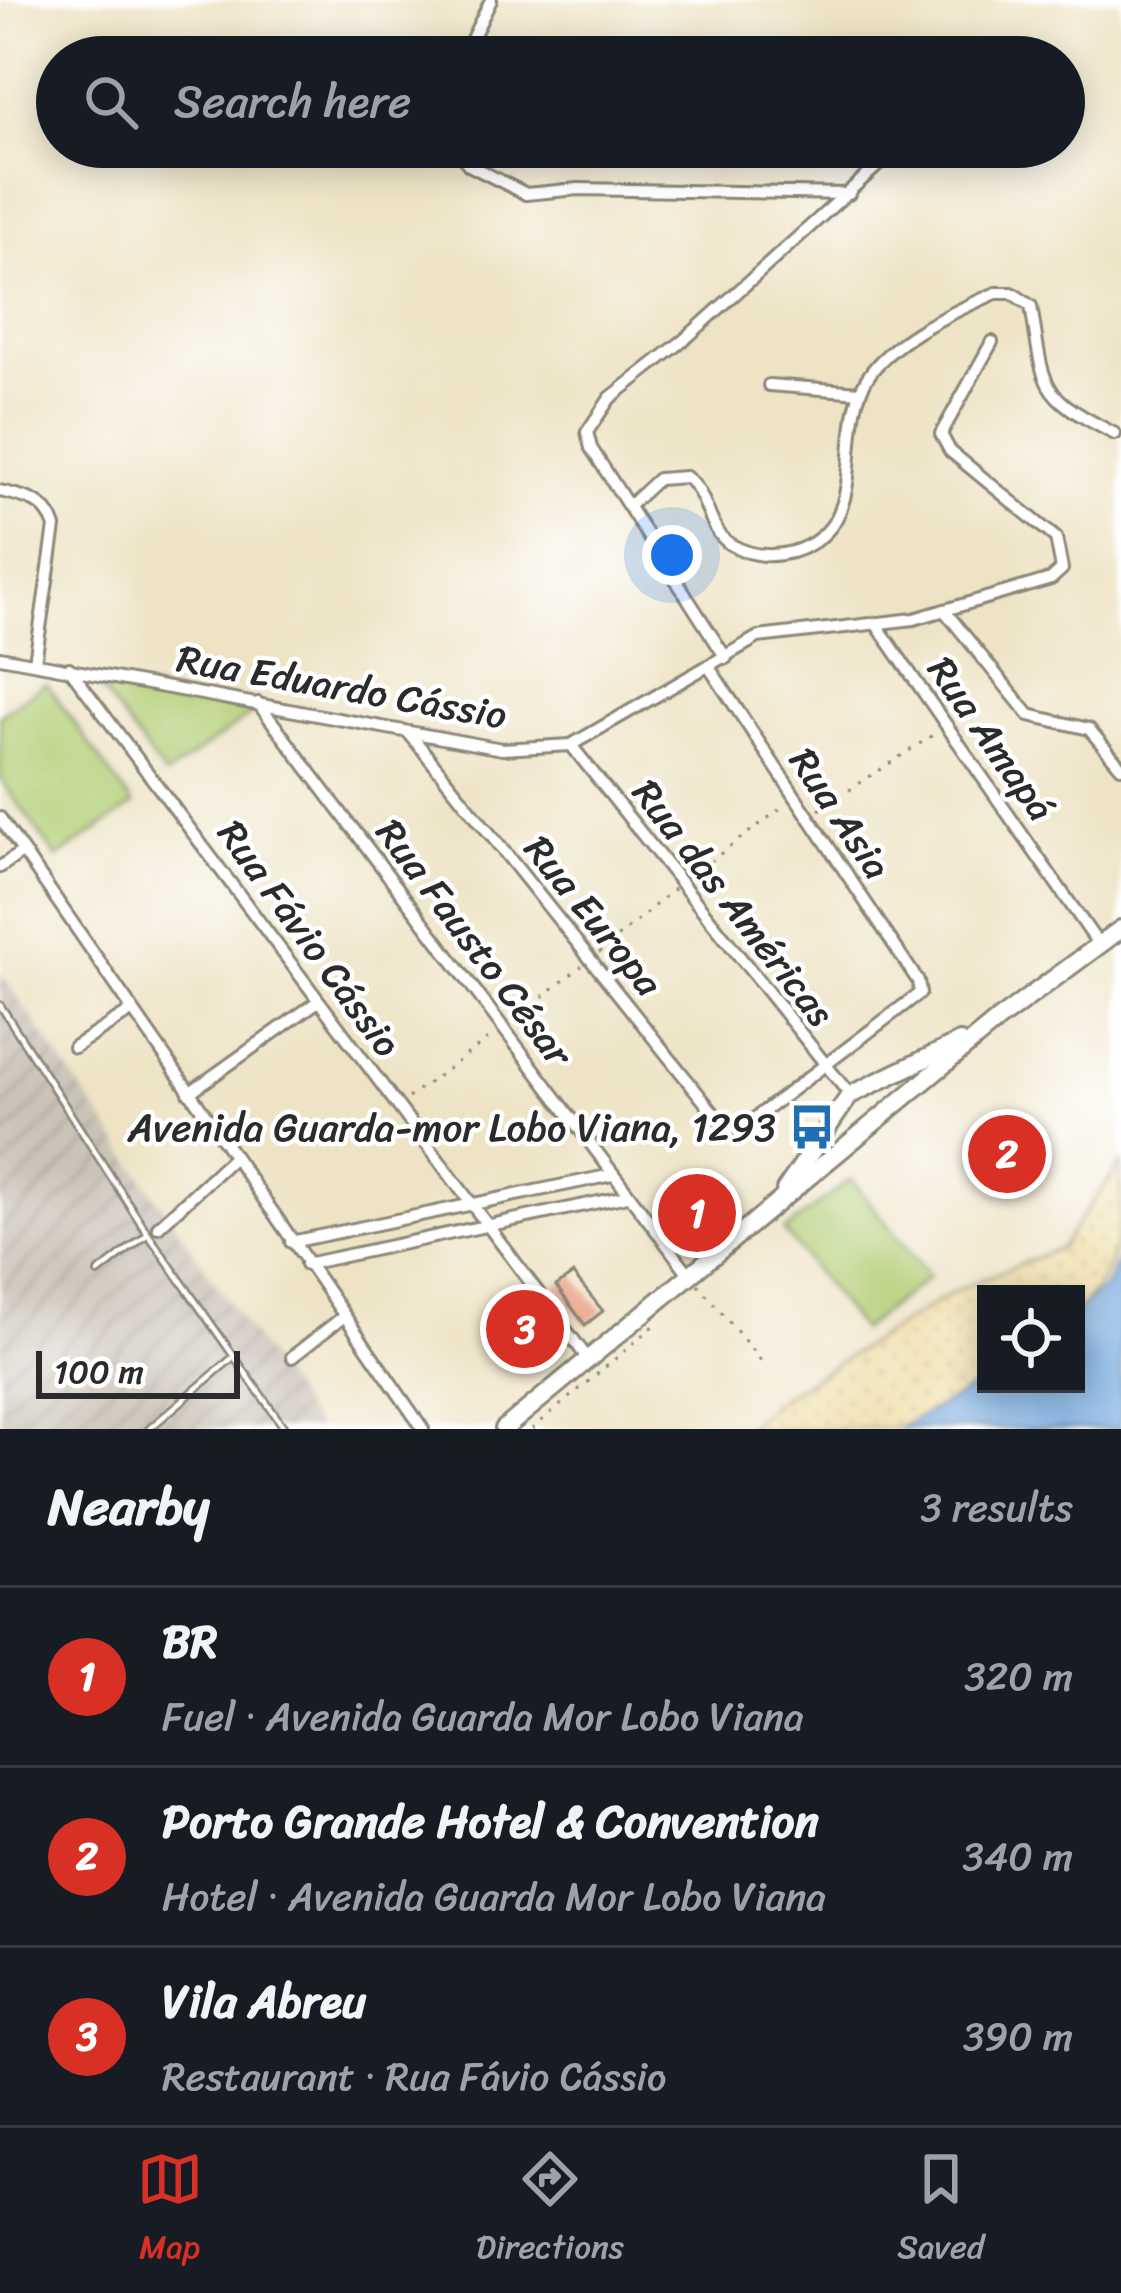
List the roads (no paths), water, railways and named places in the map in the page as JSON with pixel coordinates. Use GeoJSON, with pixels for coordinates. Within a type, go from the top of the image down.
{"type":"FeatureCollection","features":[{"type":"Feature","properties":{"kind":"main road"},"geometry":{"type":"LineString","coordinates":[[504,1429],[998,1020],[1121,929]]}},
{"type":"Feature","properties":{"kind":"main road"},"geometry":{"type":"LineString","coordinates":[[777,1201],[851,1095],[929,1060],[998,1020]]}},
{"type":"Feature","properties":{"kind":"main road"},"geometry":{"type":"LineString","coordinates":[[851,1095],[877,1098],[884,1115]]}},
{"type":"Feature","properties":{"kind":"main road"},"geometry":{"type":"LineString","coordinates":[[851,1095],[868,1129]]}},
{"type":"Feature","properties":{"kind":"street"},"geometry":{"type":"LineString","coordinates":[[474,36],[491,0]]}},
{"type":"Feature","properties":{"kind":"street"},"geometry":{"type":"LineString","coordinates":[[475,168],[526,194],[578,189],[849,194]]}},
{"type":"Feature","properties":{"kind":"street"},"geometry":{"type":"LineString","coordinates":[[726,658],[587,432],[610,398],[876,168]]}},
{"type":"Feature","properties":{"kind":"street"},"geometry":{"type":"LineString","coordinates":[[631,504],[658,479],[686,477],[702,493],[722,537],[735,547],[760,556],[808,547],[839,517],[860,392],[870,373],[908,341],[996,293],[1012,293],[1031,306],[1049,392],[1070,410],[1114,434]]}},
{"type":"Feature","properties":{"kind":"street","name":"Rua Eduardo Cássio"},"geometry":{"type":"LineString","coordinates":[[0,657],[502,749],[571,746],[758,637],[876,624],[1051,579],[1062,568],[1056,538],[950,451],[941,434],[992,342]]}},
{"type":"Feature","properties":{"kind":"street"},"geometry":{"type":"LineString","coordinates":[[769,386],[860,392]]}},
{"type":"Feature","properties":{"kind":"street"},"geometry":{"type":"LineString","coordinates":[[0,491],[32,499],[50,510],[55,527],[35,662]]}},
{"type":"Feature","properties":{"kind":"street"},"geometry":{"type":"LineString","coordinates":[[944,610],[1013,702],[1047,722],[1089,729],[1121,767]]}},
{"type":"Feature","properties":{"kind":"street","name":"Rua Amapá"},"geometry":{"type":"LineString","coordinates":[[876,624],[1100,945]]}},
{"type":"Feature","properties":{"kind":"street","name":"Rua Asia"},"geometry":{"type":"LineString","coordinates":[[709,667],[918,981],[920,993],[825,1068]]}},
{"type":"Feature","properties":{"kind":"street","name":"Rua Fávio Cássio"},"geometry":{"type":"LineString","coordinates":[[69,668],[588,1359]]}},
{"type":"Feature","properties":{"kind":"street","name":"Rua Fausto César"},"geometry":{"type":"LineString","coordinates":[[258,703],[689,1274]]}},
{"type":"Feature","properties":{"kind":"street","name":"Rua Europa"},"geometry":{"type":"LineString","coordinates":[[409,732],[716,1116],[738,1131],[825,1068]]}},
{"type":"Feature","properties":{"kind":"street","name":"Rua das Américas"},"geometry":{"type":"LineString","coordinates":[[571,746],[851,1095]]}},
{"type":"Feature","properties":{"kind":"street"},"geometry":{"type":"LineString","coordinates":[[0,818],[423,1429]]}},
{"type":"Feature","properties":{"kind":"street"},"geometry":{"type":"LineString","coordinates":[[0,867],[22,852]]}},
{"type":"Feature","properties":{"kind":"street"},"geometry":{"type":"LineString","coordinates":[[189,1093],[317,1002]]}},
{"type":"Feature","properties":{"kind":"street"},"geometry":{"type":"LineString","coordinates":[[74,1047],[130,1011]]}},
{"type":"Feature","properties":{"kind":"street"},"geometry":{"type":"LineString","coordinates":[[153,1230],[234,1156]]}},
{"type":"Feature","properties":{"kind":"street"},"geometry":{"type":"LineString","coordinates":[[291,1241],[612,1175]]}},
{"type":"Feature","properties":{"kind":"street"},"geometry":{"type":"LineString","coordinates":[[306,1264],[627,1196]]}},
{"type":"Feature","properties":{"kind":"street"},"geometry":{"type":"LineString","coordinates":[[292,1358],[344,1317]]}},
{"type":"Feature","properties":{"kind":"lane"},"geometry":{"type":"LineString","coordinates":[[0,1005],[285,1429]]}},
{"type":"Feature","properties":{"kind":"lane"},"geometry":{"type":"LineString","coordinates":[[98,1273],[153,1230]]}},
{"type":"Feature","properties":{"kind":"lane"},"geometry":{"type":"LineString","coordinates":[[149,1429],[233,1357]]}},
{"type":"Feature","properties":{"kind":"water"},"geometry":{"type":"Polygon","coordinates":[[[1121,1254],[1121,1429],[897,1429],[977,1386],[977,1393],[1085,1393],[1085,1305],[1107,1284],[1121,1254]]]}},
{"type":"Feature","properties":{"kind":"place","name":"Avenida Guarda-mor Lobo Viana, 1293"},"geometry":{"type":"Point","coordinates":[812,1127]}},
{"type":"Feature","properties":{"kind":"place","name":"Porto Grande Hotel & Convention"},"geometry":{"type":"Point","coordinates":[1007,1154]}},
{"type":"Feature","properties":{"kind":"place","name":"BR"},"geometry":{"type":"Point","coordinates":[697,1213]}},
{"type":"Feature","properties":{"kind":"place","name":"Vila Abreu"},"geometry":{"type":"Point","coordinates":[525,1329]}}]}
